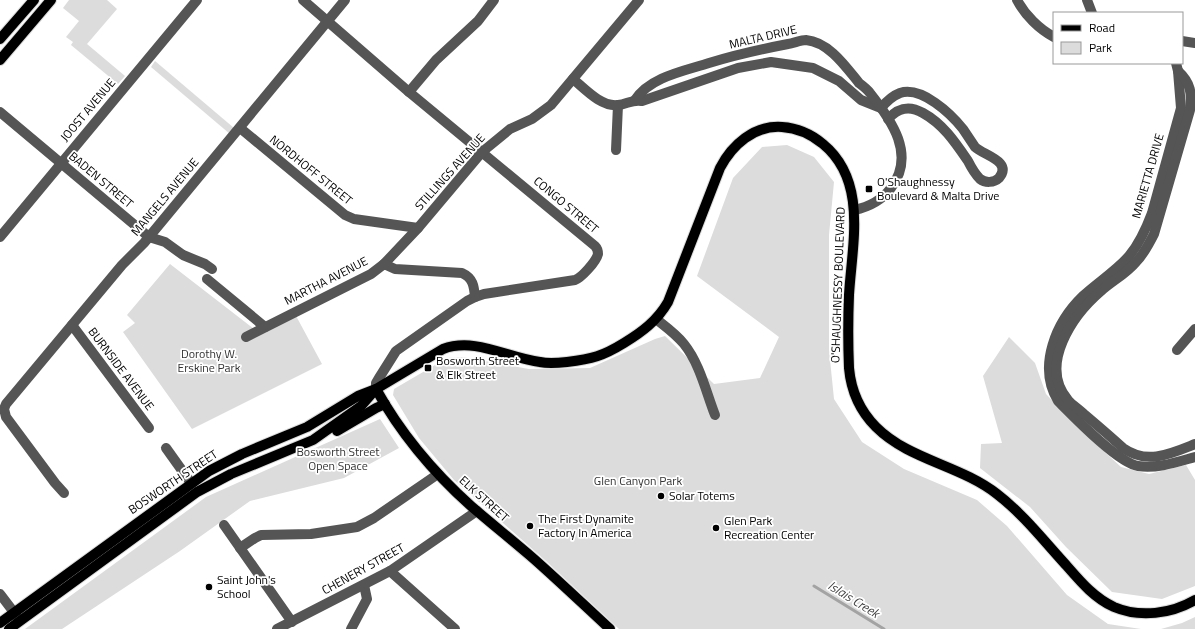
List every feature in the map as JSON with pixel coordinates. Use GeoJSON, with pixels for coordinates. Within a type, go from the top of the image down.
{"type":"FeatureCollection","features":[{"type":"Feature","properties":{"kind":"main road"},"geometry":{"type":"LineString","coordinates":[[0,40],[34,0]]}},
{"type":"Feature","properties":{"kind":"main road"},"geometry":{"type":"LineString","coordinates":[[0,60],[51,0]]}},
{"type":"Feature","properties":{"kind":"main road","name":"O'SHAUGHNESSY BOULEVARD"},"geometry":{"type":"LineString","coordinates":[[656,319],[668,302],[720,168],[730,151],[749,136],[762,130],[778,127],[796,129],[813,136],[833,152],[842,164],[851,185],[854,210],[854,232],[849,296],[849,368],[855,395],[869,420],[883,434],[899,445],[980,483],[1004,499],[1018,511],[1084,585],[1096,597],[1104,602],[1122,610],[1132,612],[1160,613],[1179,608],[1195,600]]}},
{"type":"Feature","properties":{"kind":"main road","name":"BOSWORTH STREET"},"geometry":{"type":"LineString","coordinates":[[9,629],[17,617],[191,483],[225,462],[307,427],[358,396],[376,389],[435,353],[452,345],[461,344],[478,346],[540,362],[556,363],[588,360],[612,350],[641,332],[656,319]]}},
{"type":"Feature","properties":{"kind":"main road","name":"BOSWORTH STREET"},"geometry":{"type":"LineString","coordinates":[[0,623],[17,617],[197,492],[231,474],[313,440],[361,406],[376,389]]}},
{"type":"Feature","properties":{"kind":"main road","name":"ELK STREET"},"geometry":{"type":"LineString","coordinates":[[376,389],[420,454],[438,474],[477,511],[534,559],[610,629]]}},
{"type":"Feature","properties":{"kind":"main road"},"geometry":{"type":"LineString","coordinates":[[313,440],[325,438],[385,404]]}},
{"type":"Feature","properties":{"kind":"street","name":"JOOST AVENUE"},"geometry":{"type":"LineString","coordinates":[[0,237],[197,0]]}},
{"type":"Feature","properties":{"kind":"street","name":"CONGO STREET"},"geometry":{"type":"LineString","coordinates":[[303,0],[409,92],[595,246],[598,253],[584,273],[575,280],[519,288],[475,297],[396,351],[376,383],[376,389]]}},
{"type":"Feature","properties":{"kind":"street","name":"MANGELS AVENUE"},"geometry":{"type":"LineString","coordinates":[[64,493],[6,417],[4,409],[8,400],[122,266],[139,249],[345,0]]}},
{"type":"Feature","properties":{"kind":"street"},"geometry":{"type":"LineString","coordinates":[[409,92],[436,60],[478,21],[494,0]]}},
{"type":"Feature","properties":{"kind":"street","name":"STILLINGS AVENUE"},"geometry":{"type":"LineString","coordinates":[[384,264],[418,228],[482,152],[510,129],[541,114],[551,105],[639,0]]}},
{"type":"Feature","properties":{"kind":"street"},"geometry":{"type":"LineString","coordinates":[[1017,0],[1028,16],[1039,27],[1053,36]]}},
{"type":"Feature","properties":{"kind":"street"},"geometry":{"type":"LineString","coordinates":[[1087,0],[1092,12]]}},
{"type":"Feature","properties":{"kind":"street","name":"MALTA DRIVE"},"geometry":{"type":"LineString","coordinates":[[635,100],[640,92],[651,84],[663,78],[687,70],[749,52],[805,40],[815,42],[833,54],[869,92],[888,119],[902,148],[902,169],[896,182],[888,192],[873,204],[865,208],[854,210]]}},
{"type":"Feature","properties":{"kind":"street","name":"MALTA DRIVE"},"geometry":{"type":"LineString","coordinates":[[618,105],[635,100],[642,101],[738,68],[771,62],[813,68],[828,74],[861,100],[881,108]]}},
{"type":"Feature","properties":{"kind":"street","name":"MARIETTA DRIVE"},"geometry":{"type":"LineString","coordinates":[[1177,67],[1181,108],[1146,230],[1139,244],[1129,257],[1082,298],[1069,314],[1060,327],[1054,341],[1048,365],[1068,400],[1130,454],[1157,457],[1195,444]]}},
{"type":"Feature","properties":{"kind":"street"},"geometry":{"type":"LineString","coordinates":[[573,79],[603,102],[618,105],[616,150]]}},
{"type":"Feature","properties":{"kind":"street"},"geometry":{"type":"LineString","coordinates":[[881,108],[892,97],[901,93],[910,92],[931,101],[954,119],[980,151],[1000,162],[1001,173],[999,177],[995,181],[990,182],[980,179],[952,137],[935,120],[915,109],[903,108],[893,113],[888,119]]}},
{"type":"Feature","properties":{"kind":"street","name":"BADEN STREET"},"geometry":{"type":"LineString","coordinates":[[0,112],[149,236],[165,242],[183,255],[205,264],[212,269]]}},
{"type":"Feature","properties":{"kind":"street","name":"NORDHOFF STREET"},"geometry":{"type":"LineString","coordinates":[[240,128],[345,215],[359,220],[418,228]]}},
{"type":"Feature","properties":{"kind":"street","name":"MARTHA AVENUE"},"geometry":{"type":"LineString","coordinates":[[246,336],[371,274],[384,264],[395,269],[462,273],[471,279],[474,285],[475,297]]}},
{"type":"Feature","properties":{"kind":"street"},"geometry":{"type":"LineString","coordinates":[[207,279],[265,327]]}},
{"type":"Feature","properties":{"kind":"street"},"geometry":{"type":"LineString","coordinates":[[656,319],[675,334],[690,352],[715,415]]}},
{"type":"Feature","properties":{"kind":"street","name":"BURNSIDE AVENUE"},"geometry":{"type":"LineString","coordinates":[[72,325],[149,428]]}},
{"type":"Feature","properties":{"kind":"street"},"geometry":{"type":"LineString","coordinates":[[1177,350],[1195,329]]}},
{"type":"Feature","properties":{"kind":"street","name":"MARIETTA DRIVE"},"geometry":{"type":"LineString","coordinates":[[1053,375],[1053,393],[1058,401],[1116,456],[1136,466],[1146,467],[1170,465],[1195,457]]}},
{"type":"Feature","properties":{"kind":"street"},"geometry":{"type":"LineString","coordinates":[[166,448],[191,483]]}},
{"type":"Feature","properties":{"kind":"street"},"geometry":{"type":"LineString","coordinates":[[240,548],[261,535],[311,534],[348,529],[357,526],[374,518],[438,474]]}},
{"type":"Feature","properties":{"kind":"street","name":"CHENERY STREET"},"geometry":{"type":"LineString","coordinates":[[277,629],[390,571],[477,511]]}},
{"type":"Feature","properties":{"kind":"street"},"geometry":{"type":"LineString","coordinates":[[224,525],[292,622]]}},
{"type":"Feature","properties":{"kind":"street"},"geometry":{"type":"LineString","coordinates":[[390,571],[455,629]]}},
{"type":"Feature","properties":{"kind":"street"},"geometry":{"type":"LineString","coordinates":[[351,629],[367,599],[364,585]]}},
{"type":"Feature","properties":{"kind":"street"},"geometry":{"type":"LineString","coordinates":[[0,594],[17,617]]}},
{"type":"Feature","properties":{"kind":"green space"},"geometry":{"type":"Polygon","coordinates":[[[69,0],[107,0],[117,9],[87,44],[125,76],[118,84],[71,45],[73,42],[66,37],[79,21],[63,8],[69,0]]]}},
{"type":"Feature","properties":{"kind":"green space"},"geometry":{"type":"Polygon","coordinates":[[[155,61],[234,128],[230,134],[151,67],[155,61]]]}},
{"type":"Feature","properties":{"kind":"green space","name":"Glen Canyon Park"},"geometry":{"type":"Polygon","coordinates":[[[787,145],[814,157],[834,182],[829,235],[829,350],[834,399],[862,442],[904,469],[977,500],[1007,526],[1067,595],[1108,624],[1141,629],[619,629],[546,561],[454,480],[419,438],[393,395],[394,389],[447,358],[463,357],[529,369],[590,368],[665,336],[714,384],[760,378],[779,337],[697,276],[733,178],[762,147],[787,145]]]}},
{"type":"Feature","properties":{"kind":"green space","name":"Dorothy W. Erskine Park"},"geometry":{"type":"Polygon","coordinates":[[[170,264],[258,332],[295,314],[322,364],[192,429],[123,332],[135,323],[127,315],[170,264]]]}},
{"type":"Feature","properties":{"kind":"green space"},"geometry":{"type":"Polygon","coordinates":[[[1009,337],[1035,363],[1046,394],[1080,429],[1121,467],[1149,474],[1186,465],[1195,480],[1195,586],[1162,599],[1112,592],[1066,547],[1030,507],[980,468],[981,444],[1002,443],[983,376],[1009,337]]]}},
{"type":"Feature","properties":{"kind":"green space","name":"Bosworth Street Open Space"},"geometry":{"type":"Polygon","coordinates":[[[380,419],[399,448],[344,478],[250,501],[180,551],[62,629],[25,629],[206,497],[380,419]]]}},
{"type":"Feature","properties":{"kind":"green space"},"geometry":{"type":"Polygon","coordinates":[[[1195,617],[1195,629],[1161,629],[1182,623],[1195,617]]]}},
{"type":"Feature","properties":{"kind":"waterway","name":"Islais Creek"},"geometry":{"type":"LineString","coordinates":[[814,586],[884,629]]}},
{"type":"Feature","properties":{"kind":"place","name":"O'Shaughnessy Boulevard & Malta Drive"},"geometry":{"type":"Point","coordinates":[869,189]}},
{"type":"Feature","properties":{"kind":"place","name":"Bosworth Street & Elk Street"},"geometry":{"type":"Point","coordinates":[428,368]}},
{"type":"Feature","properties":{"kind":"place","name":"Solar Totems"},"geometry":{"type":"Point","coordinates":[661,496]}},
{"type":"Feature","properties":{"kind":"place","name":"The First Dynamite Factory In America"},"geometry":{"type":"Point","coordinates":[530,526]}},
{"type":"Feature","properties":{"kind":"place","name":"Glen Park Recreation Center"},"geometry":{"type":"Point","coordinates":[716,528]}},
{"type":"Feature","properties":{"kind":"place","name":"Saint John's School"},"geometry":{"type":"Point","coordinates":[209,587]}}]}
